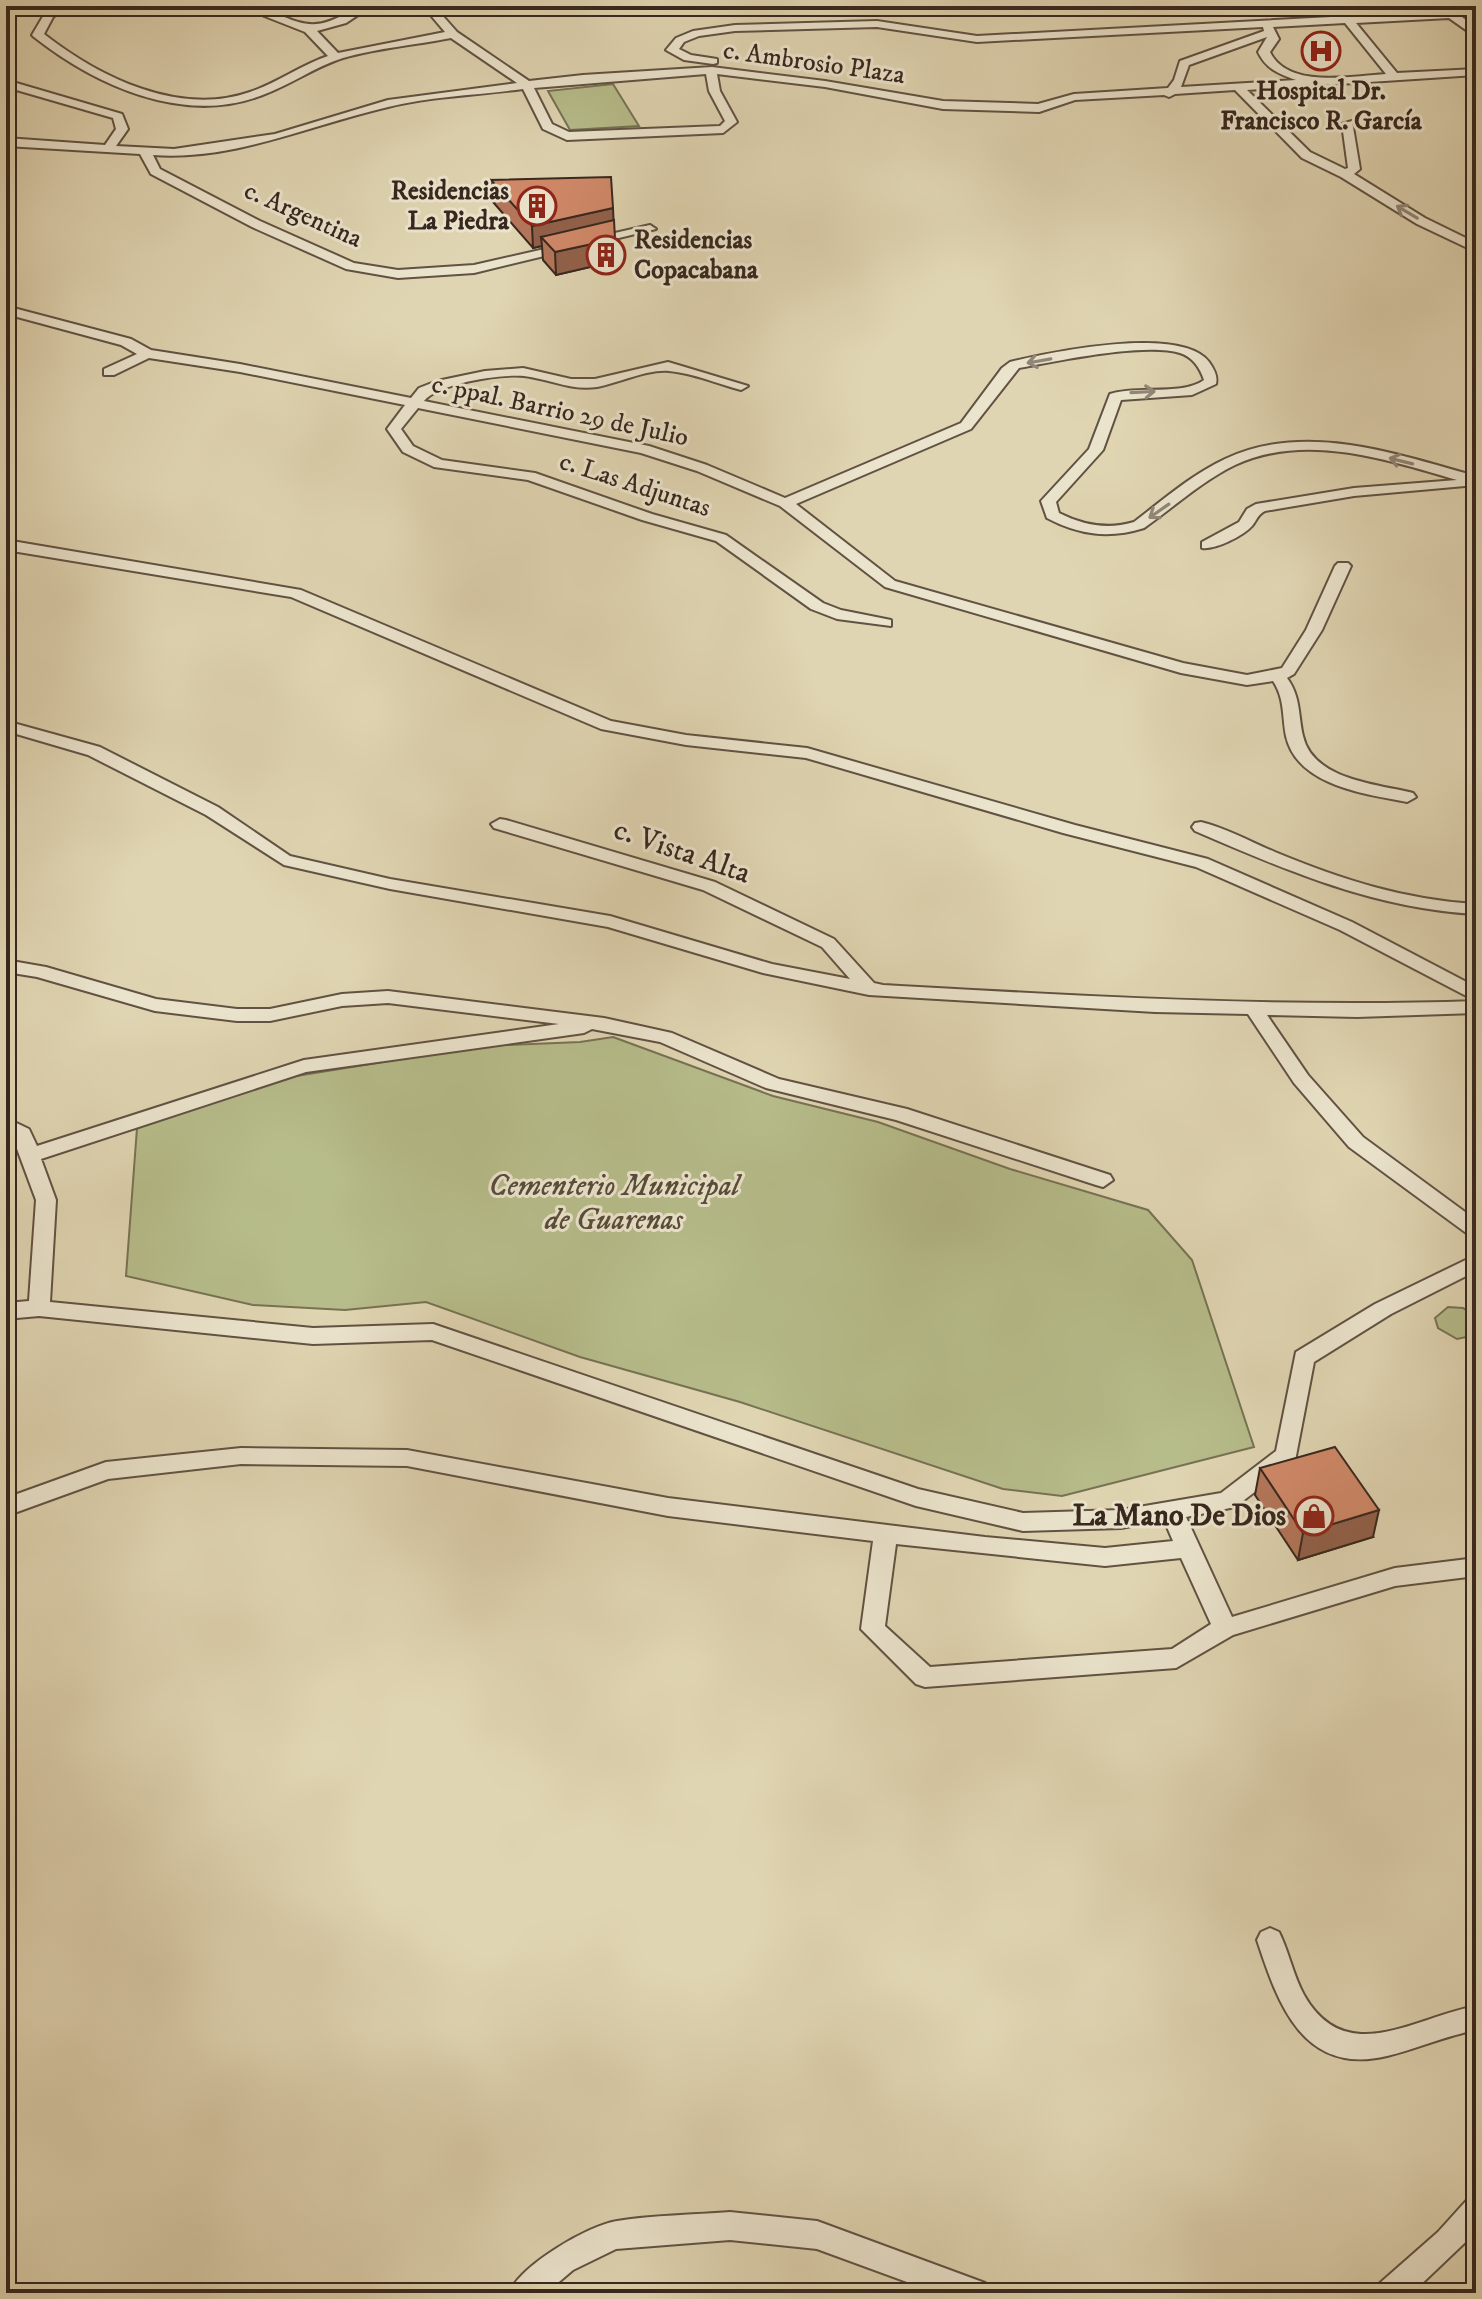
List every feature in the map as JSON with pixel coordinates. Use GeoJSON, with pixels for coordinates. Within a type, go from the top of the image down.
{"type":"FeatureCollection","features":[{"type":"Feature","properties":{"kind":"street"},"geometry":{"type":"LineString","coordinates":[[63,6],[49,15],[38,35],[56,50],[84,70],[129,88],[178,99],[207,101],[244,98],[336,57],[453,34]]}},
{"type":"Feature","properties":{"kind":"street"},"geometry":{"type":"LineString","coordinates":[[244,6],[309,30],[336,57]]}},
{"type":"Feature","properties":{"kind":"street"},"geometry":{"type":"LineString","coordinates":[[309,30],[342,21],[357,11],[355,6]]}},
{"type":"Feature","properties":{"kind":"street"},"geometry":{"type":"LineString","coordinates":[[428,6],[453,34],[527,85],[547,126],[567,136],[723,129],[731,122],[717,98],[711,78],[728,64],[688,58],[672,50],[680,40],[697,33],[735,28],[877,24],[977,39],[1268,29],[1347,19],[1476,13]]}},
{"type":"Feature","properties":{"kind":"street"},"geometry":{"type":"LineString","coordinates":[[1441,6],[1476,34]]}},
{"type":"Feature","properties":{"kind":"street"},"geometry":{"type":"LineString","coordinates":[[1347,19],[1393,76]]}},
{"type":"Feature","properties":{"kind":"street"},"geometry":{"type":"LineString","coordinates":[[1268,29],[1273,39],[1264,52],[1267,61],[1276,68],[1312,81]]}},
{"type":"Feature","properties":{"kind":"street"},"geometry":{"type":"LineString","coordinates":[[1169,94],[1180,81],[1184,63],[1268,29]]}},
{"type":"Feature","properties":{"kind":"street","name":"c. Ambrosio Plaza"},"geometry":{"type":"LineString","coordinates":[[6,142],[174,153],[277,137],[388,103],[583,78],[719,70],[943,105],[989,108],[1039,108],[1074,97],[1169,94],[1237,86],[1476,72]]}},
{"type":"Feature","properties":{"kind":"street"},"geometry":{"type":"LineString","coordinates":[[6,83],[118,116],[122,129],[108,149]]}},
{"type":"Feature","properties":{"kind":"street"},"geometry":{"type":"LineString","coordinates":[[1237,86],[1306,155],[1345,174],[1421,221],[1476,248]]}},
{"type":"Feature","properties":{"kind":"street"},"geometry":{"type":"LineString","coordinates":[[1345,174],[1354,169],[1348,124]]}},
{"type":"Feature","properties":{"kind":"street","name":"c. Argentina"},"geometry":{"type":"LineString","coordinates":[[145,152],[155,171],[256,224],[351,266],[398,274],[474,269],[650,229]]}},
{"type":"Feature","properties":{"kind":"street","name":"c. ppal. Barrio 29 de Julio"},"geometry":{"type":"LineString","coordinates":[[6,310],[126,342],[147,354],[240,368],[644,449],[702,468],[785,503],[890,584],[1181,668],[1247,680],[1277,676]]}},
{"type":"Feature","properties":{"kind":"street"},"geometry":{"type":"LineString","coordinates":[[785,503],[966,426],[1007,371],[1015,365],[1164,347],[1190,352],[1205,365],[1211,381],[1200,388],[1137,392],[1115,397],[1096,450],[1048,501],[1052,515],[1098,531],[1112,533],[1125,530],[1139,525],[1220,468],[1240,458],[1278,448],[1310,446],[1349,449],[1476,482]]}},
{"type":"Feature","properties":{"kind":"street"},"geometry":{"type":"LineString","coordinates":[[109,372],[147,354]]}},
{"type":"Feature","properties":{"kind":"street"},"geometry":{"type":"LineString","coordinates":[[412,404],[424,391],[442,384],[523,372],[571,383],[595,383],[668,366],[741,386]]}},
{"type":"Feature","properties":{"kind":"street","name":"c. Las Adjuntas"},"geometry":{"type":"LineString","coordinates":[[412,404],[394,429],[408,449],[422,457],[459,468],[530,476],[647,517],[721,538],[817,606],[837,614],[885,623]]}},
{"type":"Feature","properties":{"kind":"street"},"geometry":{"type":"LineString","coordinates":[[1207,545],[1245,525],[1255,509],[1289,501],[1476,482]]}},
{"type":"Feature","properties":{"kind":"street"},"geometry":{"type":"LineString","coordinates":[[6,545],[295,593],[607,725],[686,740],[807,753],[1069,829],[1202,863],[1346,926],[1476,995]]}},
{"type":"Feature","properties":{"kind":"street"},"geometry":{"type":"LineString","coordinates":[[1343,566],[1314,630],[1288,671],[1277,676],[1292,695],[1296,747],[1307,761],[1348,783],[1407,797]]}},
{"type":"Feature","properties":{"kind":"street"},"geometry":{"type":"LineString","coordinates":[[6,726],[94,751],[212,811],[284,860],[390,884],[610,922],[770,969],[869,989],[1155,1006],[1357,1011],[1476,1007]]}},
{"type":"Feature","properties":{"kind":"street"},"geometry":{"type":"LineString","coordinates":[[6,742],[47,738]]}},
{"type":"Feature","properties":{"kind":"street","name":"c. Vista Alta"},"geometry":{"type":"LineString","coordinates":[[500,824],[709,886],[828,943],[869,989]]}},
{"type":"Feature","properties":{"kind":"street"},"geometry":{"type":"LineString","coordinates":[[1201,827],[1321,875],[1400,900],[1450,909],[1476,909]]}},
{"type":"Feature","properties":{"kind":"street"},"geometry":{"type":"LineString","coordinates":[[6,966],[39,971],[155,1005],[237,1015],[270,1015],[342,1000],[388,997],[604,1024],[665,1037],[773,1084],[900,1114],[1103,1180]]}},
{"type":"Feature","properties":{"kind":"street"},"geometry":{"type":"LineString","coordinates":[[1253,1008],[1301,1079],[1356,1142],[1476,1230]]}},
{"type":"Feature","properties":{"kind":"street"},"geometry":{"type":"LineString","coordinates":[[29,1156],[304,1066],[604,1024]]}},
{"type":"Feature","properties":{"kind":"street"},"geometry":{"type":"LineString","coordinates":[[6,1125],[22,1134],[46,1200],[39,1308]]}},
{"type":"Feature","properties":{"kind":"street"},"geometry":{"type":"LineString","coordinates":[[6,1311],[39,1308],[313,1336],[433,1332],[916,1497],[1023,1522],[1121,1519],[1227,1501],[1287,1455],[1304,1358],[1383,1309],[1476,1262]]}},
{"type":"Feature","properties":{"kind":"street"},"geometry":{"type":"LineString","coordinates":[[6,1507],[106,1471],[241,1456],[407,1458],[668,1507],[886,1534],[1105,1557],[1188,1548]]}},
{"type":"Feature","properties":{"kind":"street"},"geometry":{"type":"LineString","coordinates":[[1171,1510],[1225,1628]]}},
{"type":"Feature","properties":{"kind":"street"},"geometry":{"type":"LineString","coordinates":[[886,1534],[873,1629],[925,1677],[1176,1658],[1225,1628],[1395,1577],[1476,1567]]}},
{"type":"Feature","properties":{"kind":"street"},"geometry":{"type":"LineString","coordinates":[[1270,1940],[1287,1991],[1298,2012],[1310,2027],[1330,2042],[1348,2047],[1375,2046],[1476,2018]]}},
{"type":"Feature","properties":{"kind":"street"},"geometry":{"type":"LineString","coordinates":[[1390,2293],[1448,2242],[1476,2211]]}},
{"type":"Feature","properties":{"kind":"street"},"geometry":{"type":"LineString","coordinates":[[524,2293],[563,2260],[614,2235],[730,2226],[817,2235],[975,2293]]}},
{"type":"Feature","properties":{"kind":"green space"},"geometry":{"type":"Polygon","coordinates":[[[613,84],[639,126],[570,130],[548,91],[613,84]]]}},
{"type":"Feature","properties":{"kind":"green space","name":"Cementerio Municipal de Guarenas"},"geometry":{"type":"Polygon","coordinates":[[[613,1037],[773,1096],[878,1122],[1010,1169],[1148,1210],[1192,1260],[1254,1447],[1062,1496],[1003,1489],[740,1402],[580,1357],[426,1302],[345,1310],[253,1305],[126,1276],[137,1128],[290,1077],[482,1046],[580,1042],[613,1037]]]}},
{"type":"Feature","properties":{"kind":"green space"},"geometry":{"type":"Polygon","coordinates":[[[1448,1307],[1463,1308],[1476,1315],[1476,1335],[1457,1339],[1438,1328],[1435,1318],[1448,1307]]]}},
{"type":"Feature","properties":{"kind":"building"},"geometry":{"type":"Polygon","coordinates":[[[611,177],[613,208],[532,226],[491,180],[611,177]]]}},
{"type":"Feature","properties":{"kind":"building"},"geometry":{"type":"Polygon","coordinates":[[[614,220],[615,239],[555,252],[541,237],[614,220]]]}},
{"type":"Feature","properties":{"kind":"building"},"geometry":{"type":"Polygon","coordinates":[[[1335,1447],[1379,1510],[1303,1533],[1260,1468],[1335,1447]]]}},
{"type":"Feature","properties":{"kind":"place","name":"Hospital Dr. Francisco R. García"},"geometry":{"type":"Point","coordinates":[1321,51]}},
{"type":"Feature","properties":{"kind":"place","name":"Residencias La Piedra"},"geometry":{"type":"Point","coordinates":[537,206]}},
{"type":"Feature","properties":{"kind":"place","name":"Residencias Copacabana"},"geometry":{"type":"Point","coordinates":[606,255]}},
{"type":"Feature","properties":{"kind":"place","name":"La Mano De Dios"},"geometry":{"type":"Point","coordinates":[1314,1516]}}]}
